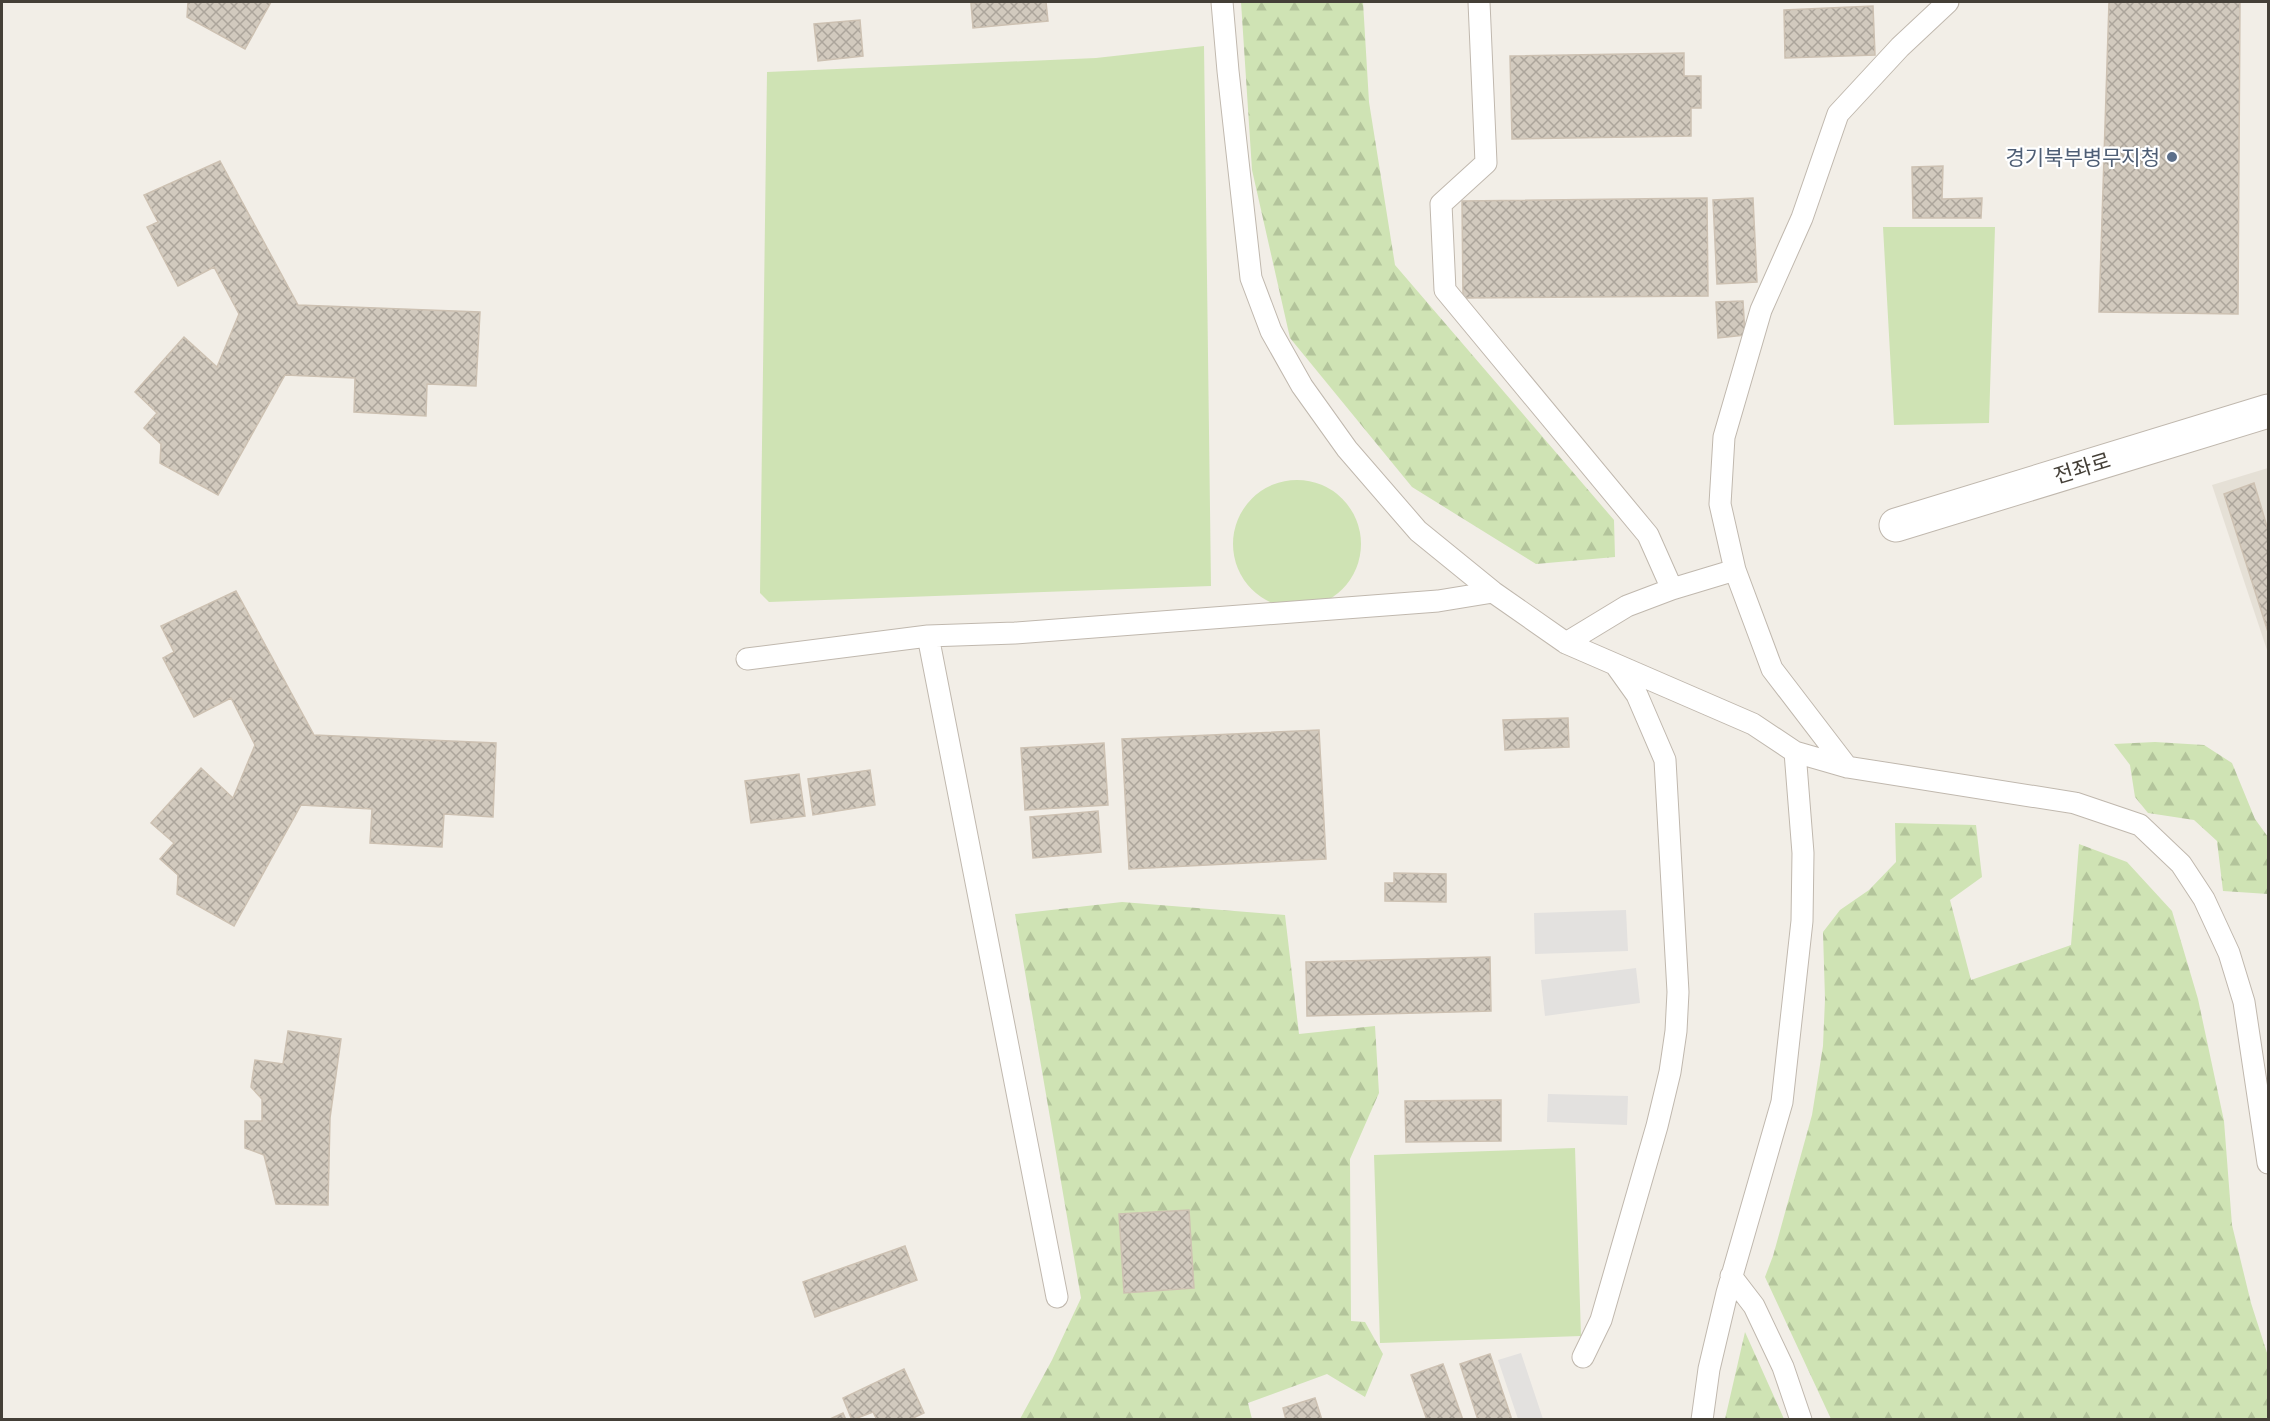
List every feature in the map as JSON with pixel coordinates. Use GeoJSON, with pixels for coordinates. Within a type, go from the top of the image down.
{"type":"FeatureCollection","features":[{"type":"Feature","properties":{"kind":"street","name":"전좌로"},"geometry":{"type":"LineString","coordinates":[[1896,525],[2268,411]]}},
{"type":"Feature","properties":{"kind":"lane"},"geometry":{"type":"LineString","coordinates":[[1222,2],[1251,278],[1271,331],[1302,386],[1347,449],[1418,531],[1493,592],[1566,643],[1753,724],[1795,752],[1847,767],[2075,803],[2140,825],[2181,864],[2204,899],[2229,953],[2244,1002],[2268,1163]]}},
{"type":"Feature","properties":{"kind":"lane"},"geometry":{"type":"LineString","coordinates":[[1479,2],[1486,163],[1441,204],[1445,290],[1648,535],[1672,589]]}},
{"type":"Feature","properties":{"kind":"lane"},"geometry":{"type":"LineString","coordinates":[[1847,767],[1772,669],[1735,570],[1720,504],[1724,437],[1761,310],[1802,218],[1838,114],[1900,47],[1948,2]]}},
{"type":"Feature","properties":{"kind":"lane"},"geometry":{"type":"LineString","coordinates":[[1566,643],[1627,606],[1672,589],[1735,570]]}},
{"type":"Feature","properties":{"kind":"lane"},"geometry":{"type":"LineString","coordinates":[[747,659],[928,636],[1016,633],[1438,601],[1493,592]]}},
{"type":"Feature","properties":{"kind":"lane"},"geometry":{"type":"LineString","coordinates":[[928,636],[1057,1297]]}},
{"type":"Feature","properties":{"kind":"lane"},"geometry":{"type":"LineString","coordinates":[[1583,1357],[1601,1320],[1657,1126],[1670,1072],[1676,1031],[1678,992],[1665,760],[1636,695],[1617,667]]}},
{"type":"Feature","properties":{"kind":"lane"},"geometry":{"type":"LineString","coordinates":[[1702,1419],[1709,1369],[1731,1276],[1782,1102],[1802,921],[1803,853],[1795,752]]}},
{"type":"Feature","properties":{"kind":"lane"},"geometry":{"type":"LineString","coordinates":[[1731,1276],[1754,1306],[1783,1367],[1801,1419]]}},
{"type":"Feature","properties":{"kind":"shaded area"},"geometry":{"type":"Polygon","coordinates":[[[2268,468],[2268,653],[2212,485],[2268,468]]]}},
{"type":"Feature","properties":{"kind":"shaded area"},"geometry":{"type":"Polygon","coordinates":[[[1626,910],[1628,951],[1535,954],[1534,913],[1626,910]]]}},
{"type":"Feature","properties":{"kind":"shaded area"},"geometry":{"type":"Polygon","coordinates":[[[1636,968],[1640,1003],[1545,1016],[1541,980],[1636,968]]]}},
{"type":"Feature","properties":{"kind":"shaded area"},"geometry":{"type":"Polygon","coordinates":[[[1548,1094],[1628,1096],[1627,1125],[1547,1122],[1548,1094]]]}},
{"type":"Feature","properties":{"kind":"shaded area"},"geometry":{"type":"Polygon","coordinates":[[[1521,1353],[1543,1419],[1518,1419],[1498,1360],[1521,1353]]]}},
{"type":"Feature","properties":{"kind":"green space"},"geometry":{"type":"Polygon","coordinates":[[[1241,2],[1363,2],[1369,102],[1395,265],[1614,520],[1615,557],[1536,564],[1412,487],[1290,338],[1252,170],[1241,2]]]}},
{"type":"Feature","properties":{"kind":"green space"},"geometry":{"type":"Polygon","coordinates":[[[1204,46],[1211,586],[769,602],[760,593],[767,72],[1096,58],[1204,46]]]}},
{"type":"Feature","properties":{"kind":"green space"},"geometry":{"type":"Polygon","coordinates":[[[1883,227],[1995,227],[1989,423],[1894,425],[1883,227]]]}},
{"type":"Feature","properties":{"kind":"green space"},"geometry":{"type":"Polygon","coordinates":[[[1297,480],[1321,485],[1342,499],[1356,520],[1361,544],[1356,568],[1342,589],[1321,603],[1297,608],[1273,603],[1252,589],[1238,568],[1233,544],[1238,520],[1252,499],[1273,485],[1297,480]]]}},
{"type":"Feature","properties":{"kind":"green space"},"geometry":{"type":"Polygon","coordinates":[[[2155,742],[2204,745],[2232,763],[2255,819],[2268,837],[2268,894],[2223,891],[2217,841],[2194,820],[2148,813],[2135,797],[2130,765],[2114,744],[2155,742]]]}},
{"type":"Feature","properties":{"kind":"green space"},"geometry":{"type":"Polygon","coordinates":[[[1895,823],[1976,825],[1982,877],[1950,900],[1971,980],[2071,945],[2079,844],[2127,862],[2172,911],[2198,999],[2224,1121],[2232,1225],[2251,1303],[2268,1356],[2268,1419],[1831,1419],[1765,1277],[1773,1256],[1812,1115],[1823,1046],[1825,999],[1823,932],[1840,910],[1869,890],[1896,862],[1895,823]]]}},
{"type":"Feature","properties":{"kind":"green space"},"geometry":{"type":"Polygon","coordinates":[[[1122,902],[1285,915],[1299,1034],[1375,1026],[1379,1093],[1350,1159],[1351,1321],[1365,1322],[1383,1354],[1365,1397],[1327,1374],[1248,1403],[1252,1419],[1020,1419],[1052,1360],[1081,1298],[1015,914],[1122,902]]]}},
{"type":"Feature","properties":{"kind":"green space"},"geometry":{"type":"Polygon","coordinates":[[[1575,1148],[1581,1336],[1380,1343],[1374,1155],[1575,1148]]]}},
{"type":"Feature","properties":{"kind":"green space"},"geometry":{"type":"Polygon","coordinates":[[[1745,1332],[1784,1419],[1725,1419],[1745,1332]]]}},
{"type":"Feature","properties":{"kind":"building"},"geometry":{"type":"Polygon","coordinates":[[[188,2],[271,2],[245,49],[187,17],[188,2]]]}},
{"type":"Feature","properties":{"kind":"building"},"geometry":{"type":"Polygon","coordinates":[[[1046,2],[1048,21],[973,28],[971,3],[1046,2]]]}},
{"type":"Feature","properties":{"kind":"building","name":"경기북부병무지청"},"geometry":{"type":"Polygon","coordinates":[[[2109,2],[2240,2],[2238,314],[2099,312],[2109,2]]]}},
{"type":"Feature","properties":{"kind":"building"},"geometry":{"type":"Polygon","coordinates":[[[1873,6],[1875,55],[1785,58],[1784,10],[1873,6]]]}},
{"type":"Feature","properties":{"kind":"building"},"geometry":{"type":"Polygon","coordinates":[[[860,20],[863,56],[818,61],[814,24],[860,20]]]}},
{"type":"Feature","properties":{"kind":"building"},"geometry":{"type":"Polygon","coordinates":[[[1684,53],[1684,76],[1701,76],[1701,108],[1691,108],[1691,136],[1512,139],[1510,56],[1684,53]]]}},
{"type":"Feature","properties":{"kind":"building"},"geometry":{"type":"Polygon","coordinates":[[[220,161],[298,305],[480,312],[476,386],[427,384],[426,416],[354,412],[355,378],[285,375],[218,495],[160,463],[161,444],[144,428],[157,413],[135,392],[184,337],[217,367],[239,314],[214,267],[178,286],[147,227],[158,222],[144,195],[220,161]]]}},
{"type":"Feature","properties":{"kind":"building"},"geometry":{"type":"Polygon","coordinates":[[[1943,166],[1942,199],[1982,198],[1981,218],[1913,218],[1912,167],[1943,166]]]}},
{"type":"Feature","properties":{"kind":"building"},"geometry":{"type":"Polygon","coordinates":[[[1707,198],[1708,296],[1463,298],[1462,201],[1707,198]]]}},
{"type":"Feature","properties":{"kind":"building"},"geometry":{"type":"Polygon","coordinates":[[[1753,198],[1757,282],[1717,284],[1713,200],[1753,198]]]}},
{"type":"Feature","properties":{"kind":"building"},"geometry":{"type":"Polygon","coordinates":[[[1743,301],[1745,335],[1718,338],[1716,302],[1743,301]]]}},
{"type":"Feature","properties":{"kind":"building"},"geometry":{"type":"Polygon","coordinates":[[[2254,483],[2268,530],[2268,632],[2224,494],[2254,483]]]}},
{"type":"Feature","properties":{"kind":"building"},"geometry":{"type":"Polygon","coordinates":[[[236,591],[314,735],[496,743],[493,817],[444,814],[442,847],[370,843],[372,809],[301,805],[234,926],[177,894],[178,875],[160,859],[174,843],[151,823],[201,768],[233,798],[255,745],[231,698],[194,717],[163,658],[174,652],[161,626],[236,591]]]}},
{"type":"Feature","properties":{"kind":"building"},"geometry":{"type":"Polygon","coordinates":[[[1568,718],[1569,747],[1505,750],[1503,720],[1568,718]]]}},
{"type":"Feature","properties":{"kind":"building"},"geometry":{"type":"Polygon","coordinates":[[[1319,730],[1326,859],[1129,869],[1122,739],[1319,730]]]}},
{"type":"Feature","properties":{"kind":"building"},"geometry":{"type":"Polygon","coordinates":[[[1104,743],[1108,805],[1025,810],[1021,748],[1104,743]]]}},
{"type":"Feature","properties":{"kind":"building"},"geometry":{"type":"Polygon","coordinates":[[[870,770],[875,805],[813,815],[808,779],[870,770]]]}},
{"type":"Feature","properties":{"kind":"building"},"geometry":{"type":"Polygon","coordinates":[[[799,774],[805,816],[751,823],[745,781],[799,774]]]}},
{"type":"Feature","properties":{"kind":"building"},"geometry":{"type":"Polygon","coordinates":[[[1098,811],[1101,852],[1033,858],[1030,817],[1098,811]]]}},
{"type":"Feature","properties":{"kind":"building"},"geometry":{"type":"Polygon","coordinates":[[[1394,873],[1446,874],[1446,902],[1385,901],[1385,883],[1394,883],[1394,873]]]}},
{"type":"Feature","properties":{"kind":"building"},"geometry":{"type":"Polygon","coordinates":[[[1490,957],[1491,1011],[1307,1016],[1306,962],[1490,957]]]}},
{"type":"Feature","properties":{"kind":"building"},"geometry":{"type":"Polygon","coordinates":[[[288,1031],[341,1039],[330,1118],[328,1205],[276,1204],[264,1155],[245,1148],[245,1121],[262,1121],[262,1099],[251,1087],[255,1060],[283,1064],[288,1031]]]}},
{"type":"Feature","properties":{"kind":"building"},"geometry":{"type":"Polygon","coordinates":[[[1501,1100],[1501,1141],[1406,1142],[1405,1101],[1501,1100]]]}},
{"type":"Feature","properties":{"kind":"building"},"geometry":{"type":"Polygon","coordinates":[[[1189,1210],[1194,1288],[1124,1293],[1119,1214],[1189,1210]]]}},
{"type":"Feature","properties":{"kind":"building"},"geometry":{"type":"Polygon","coordinates":[[[905,1246],[917,1280],[815,1317],[803,1282],[905,1246]]]}},
{"type":"Feature","properties":{"kind":"building"},"geometry":{"type":"Polygon","coordinates":[[[1490,1354],[1512,1420],[1478,1420],[1460,1364],[1490,1354]]]}},
{"type":"Feature","properties":{"kind":"building"},"geometry":{"type":"Polygon","coordinates":[[[1443,1364],[1463,1420],[1427,1420],[1411,1375],[1443,1364]]]}},
{"type":"Feature","properties":{"kind":"building"},"geometry":{"type":"Polygon","coordinates":[[[904,1369],[924,1413],[909,1420],[877,1420],[873,1412],[852,1420],[843,1398],[904,1369]]]}},
{"type":"Feature","properties":{"kind":"building"},"geometry":{"type":"Polygon","coordinates":[[[1315,1398],[1322,1420],[1286,1420],[1283,1408],[1315,1398]]]}},
{"type":"Feature","properties":{"kind":"building"},"geometry":{"type":"Polygon","coordinates":[[[843,1413],[846,1420],[828,1420],[843,1413]]]}},
{"type":"Feature","properties":{"kind":"place","name":"경기북부병무지청"},"geometry":{"type":"Point","coordinates":[2172,157]}}]}
